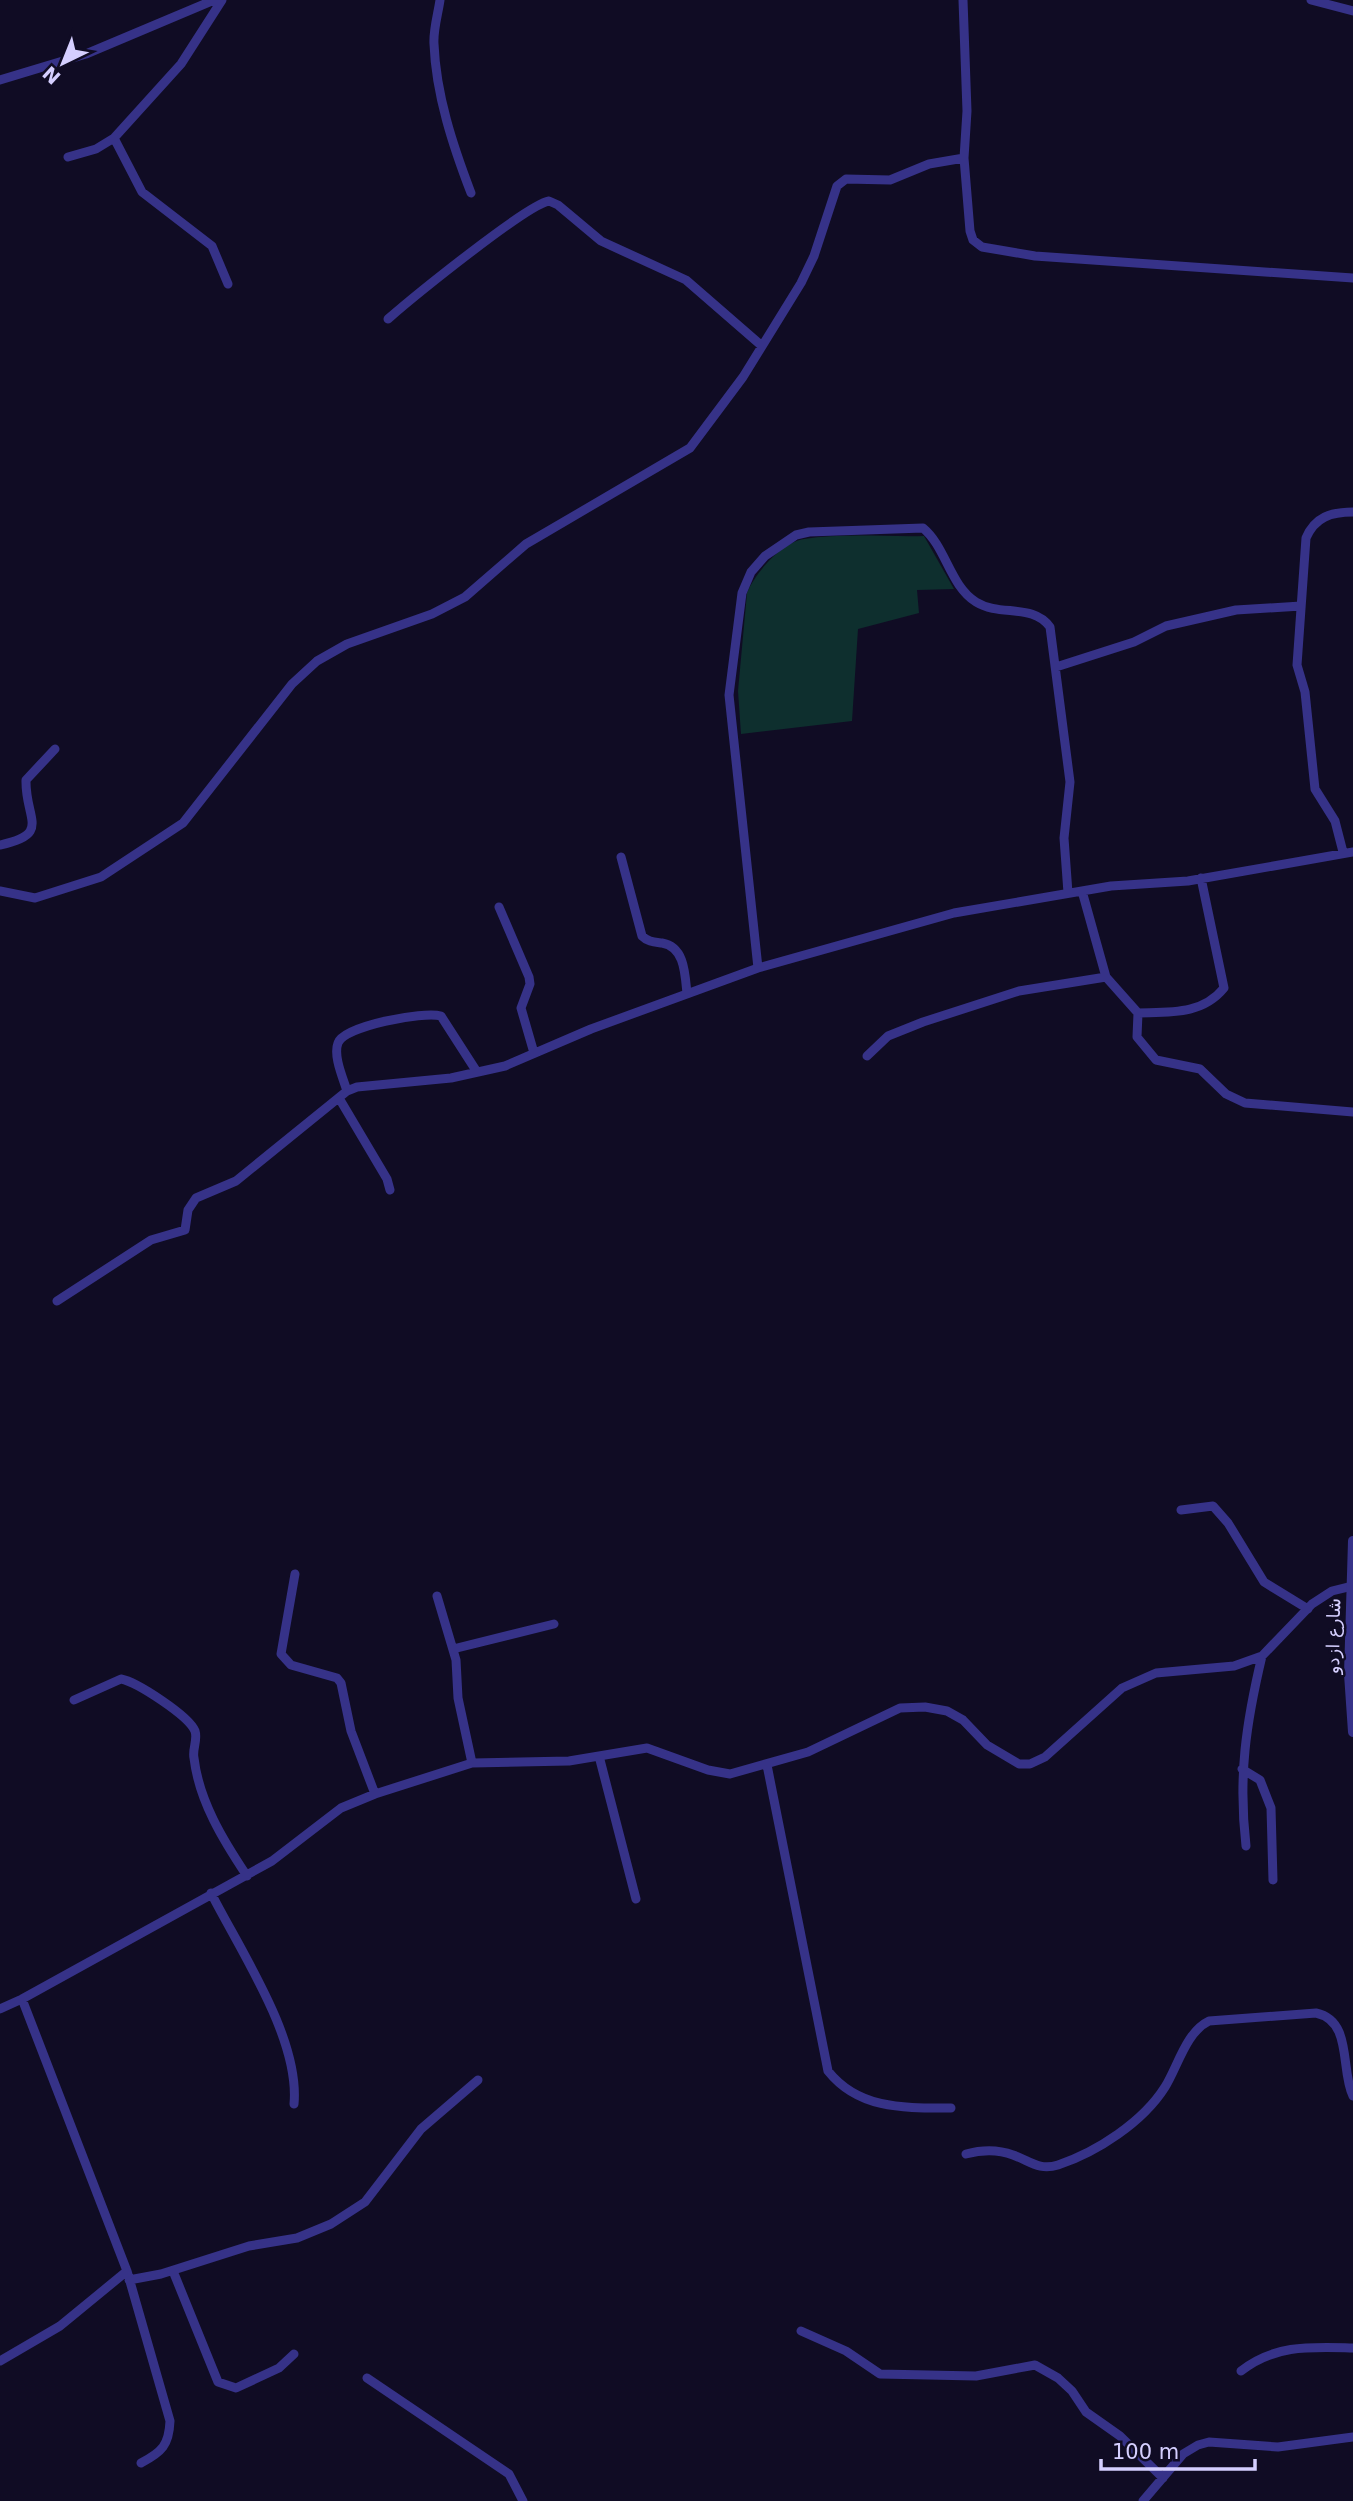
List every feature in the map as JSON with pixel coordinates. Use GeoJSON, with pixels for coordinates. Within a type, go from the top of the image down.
{"type":"FeatureCollection","features":[{"type":"Feature","properties":{"kind":"street"},"geometry":{"type":"LineString","coordinates":[[0,80],[86,54],[214,0]]}},
{"type":"Feature","properties":{"kind":"street"},"geometry":{"type":"LineString","coordinates":[[68,157],[96,149],[114,138],[181,64],[222,0]]}},
{"type":"Feature","properties":{"kind":"street"},"geometry":{"type":"LineString","coordinates":[[440,0],[434,42],[441,89],[454,150],[471,193]]}},
{"type":"Feature","properties":{"kind":"street"},"geometry":{"type":"LineString","coordinates":[[963,0],[967,111],[964,158],[970,231],[973,240],[982,247],[1035,256],[1353,278]]}},
{"type":"Feature","properties":{"kind":"street"},"geometry":{"type":"LineString","coordinates":[[1311,0],[1353,11]]}},
{"type":"Feature","properties":{"kind":"street"},"geometry":{"type":"LineString","coordinates":[[114,138],[142,192],[212,246],[228,284]]}},
{"type":"Feature","properties":{"kind":"street"},"geometry":{"type":"LineString","coordinates":[[0,891],[35,898],[90,881],[183,823],[292,684],[317,661],[347,644],[432,614],[465,597],[526,544],[673,461],[690,448],[709,424],[762,345],[814,256],[837,186],[846,179],[890,180],[929,164],[964,158]]}},
{"type":"Feature","properties":{"kind":"street"},"geometry":{"type":"LineString","coordinates":[[388,319],[475,251],[536,207],[549,201],[601,241],[686,280],[762,345]]}},
{"type":"Feature","properties":{"kind":"street"},"geometry":{"type":"LineString","coordinates":[[57,1301],[151,1240],[180,1234],[186,1230],[188,1210],[196,1198],[236,1181],[343,1094],[383,1083],[452,1078],[505,1066],[758,968],[954,913],[1082,891],[1201,878],[1348,852],[1335,821],[1315,789],[1311,771],[1305,691],[1297,666],[1306,538],[1310,528],[1326,514],[1353,512]]}},
{"type":"Feature","properties":{"kind":"street"},"geometry":{"type":"LineString","coordinates":[[758,968],[729,695],[742,593],[751,572],[765,556],[796,535],[809,532],[923,528],[974,601],[992,610],[1027,612],[1044,618],[1050,626],[1070,782],[1064,838],[1068,893]]}},
{"type":"Feature","properties":{"kind":"street"},"geometry":{"type":"LineString","coordinates":[[1056,667],[1134,642],[1166,626],[1236,610],[1301,606]]}},
{"type":"Feature","properties":{"kind":"street"},"geometry":{"type":"LineString","coordinates":[[0,845],[24,840],[30,834],[32,825],[26,780],[55,749]]}},
{"type":"Feature","properties":{"kind":"street"},"geometry":{"type":"LineString","coordinates":[[621,857],[642,936],[649,941],[670,944],[679,953],[687,994]]}},
{"type":"Feature","properties":{"kind":"street"},"geometry":{"type":"LineString","coordinates":[[1138,1013],[1182,1011],[1204,1006],[1224,988],[1201,878]]}},
{"type":"Feature","properties":{"kind":"street"},"geometry":{"type":"LineString","coordinates":[[1082,891],[1106,977],[1138,1013],[1137,1037],[1143,1048],[1156,1060],[1200,1069],[1235,1099],[1245,1104],[1353,1112]]}},
{"type":"Feature","properties":{"kind":"street"},"geometry":{"type":"LineString","coordinates":[[499,907],[529,976],[530,984],[521,1009],[534,1054]]}},
{"type":"Feature","properties":{"kind":"street"},"geometry":{"type":"LineString","coordinates":[[867,1056],[888,1036],[923,1021],[1019,991],[1106,977]]}},
{"type":"Feature","properties":{"kind":"street"},"geometry":{"type":"LineString","coordinates":[[390,1190],[343,1094],[337,1048],[339,1039],[350,1030],[423,1014],[440,1016],[477,1072]]}},
{"type":"Feature","properties":{"kind":"street"},"geometry":{"type":"LineString","coordinates":[[1181,1510],[1213,1506],[1228,1523],[1264,1582],[1307,1609]]}},
{"type":"Feature","properties":{"kind":"street","name":"شارع ازدو"},"geometry":{"type":"LineString","coordinates":[[1353,1541],[1349,1674],[1353,1732]]}},
{"type":"Feature","properties":{"kind":"street"},"geometry":{"type":"LineString","coordinates":[[295,1574],[281,1654],[291,1665],[337,1678],[341,1683],[351,1731],[375,1794]]}},
{"type":"Feature","properties":{"kind":"street"},"geometry":{"type":"LineString","coordinates":[[0,2009],[247,1876],[272,1861],[341,1808],[375,1794],[472,1763],[569,1760],[647,1748],[719,1773],[730,1774],[808,1752],[900,1708],[925,1707],[947,1711],[963,1720],[1000,1754],[1019,1764],[1030,1764],[1045,1757],[1122,1688],[1156,1673],[1234,1666],[1262,1656],[1307,1609],[1332,1591],[1352,1586]]}},
{"type":"Feature","properties":{"kind":"street"},"geometry":{"type":"LineString","coordinates":[[437,1596],[453,1649],[458,1698],[472,1763]]}},
{"type":"Feature","properties":{"kind":"street"},"geometry":{"type":"LineString","coordinates":[[453,1649],[554,1624]]}},
{"type":"Feature","properties":{"kind":"street"},"geometry":{"type":"LineString","coordinates":[[1246,1846],[1242,1769],[1246,1726],[1262,1656]]}},
{"type":"Feature","properties":{"kind":"street"},"geometry":{"type":"LineString","coordinates":[[74,1700],[121,1679],[141,1688],[190,1724],[196,1738],[193,1758],[203,1793],[220,1836],[247,1876]]}},
{"type":"Feature","properties":{"kind":"street"},"geometry":{"type":"LineString","coordinates":[[599,1756],[636,1899]]}},
{"type":"Feature","properties":{"kind":"street"},"geometry":{"type":"LineString","coordinates":[[767,1765],[828,2071],[847,2090],[873,2103],[904,2108],[951,2108]]}},
{"type":"Feature","properties":{"kind":"street"},"geometry":{"type":"LineString","coordinates":[[1242,1769],[1260,1780],[1271,1808],[1273,1880]]}},
{"type":"Feature","properties":{"kind":"street"},"geometry":{"type":"LineString","coordinates":[[211,1893],[279,2024],[289,2052],[296,2085],[294,2104]]}},
{"type":"Feature","properties":{"kind":"street"},"geometry":{"type":"LineString","coordinates":[[22,1998],[128,2276],[170,2421],[169,2440],[161,2452],[141,2463]]}},
{"type":"Feature","properties":{"kind":"street"},"geometry":{"type":"LineString","coordinates":[[966,2154],[982,2150],[999,2151],[1040,2168],[1080,2157],[1131,2123],[1152,2104],[1164,2089],[1195,2030],[1209,2021],[1316,2013],[1326,2015],[1335,2021],[1340,2035],[1353,2096]]}},
{"type":"Feature","properties":{"kind":"street"},"geometry":{"type":"LineString","coordinates":[[0,2361],[60,2326],[128,2276],[173,2271],[249,2246],[297,2238],[331,2224],[365,2202],[421,2129],[478,2080]]}},
{"type":"Feature","properties":{"kind":"street"},"geometry":{"type":"LineString","coordinates":[[173,2271],[218,2382],[236,2388],[279,2368],[294,2354]]}},
{"type":"Feature","properties":{"kind":"street"},"geometry":{"type":"LineString","coordinates":[[801,2331],[846,2351],[880,2374],[976,2376],[1035,2365],[1058,2378],[1072,2391],[1086,2412],[1120,2436],[1163,2478]]}},
{"type":"Feature","properties":{"kind":"street"},"geometry":{"type":"LineString","coordinates":[[1241,2371],[1267,2354],[1301,2346],[1353,2348]]}},
{"type":"Feature","properties":{"kind":"street"},"geometry":{"type":"LineString","coordinates":[[367,2378],[509,2474],[523,2501]]}},
{"type":"Feature","properties":{"kind":"street"},"geometry":{"type":"LineString","coordinates":[[1143,2501],[1183,2454],[1209,2442],[1278,2447],[1353,2437]]}},
{"type":"Feature","properties":{"kind":"green space"},"geometry":{"type":"Polygon","coordinates":[[[924,536],[954,589],[917,590],[919,613],[858,629],[852,721],[741,734],[738,691],[747,593],[770,560],[787,546],[804,539],[924,536]]]}}]}
